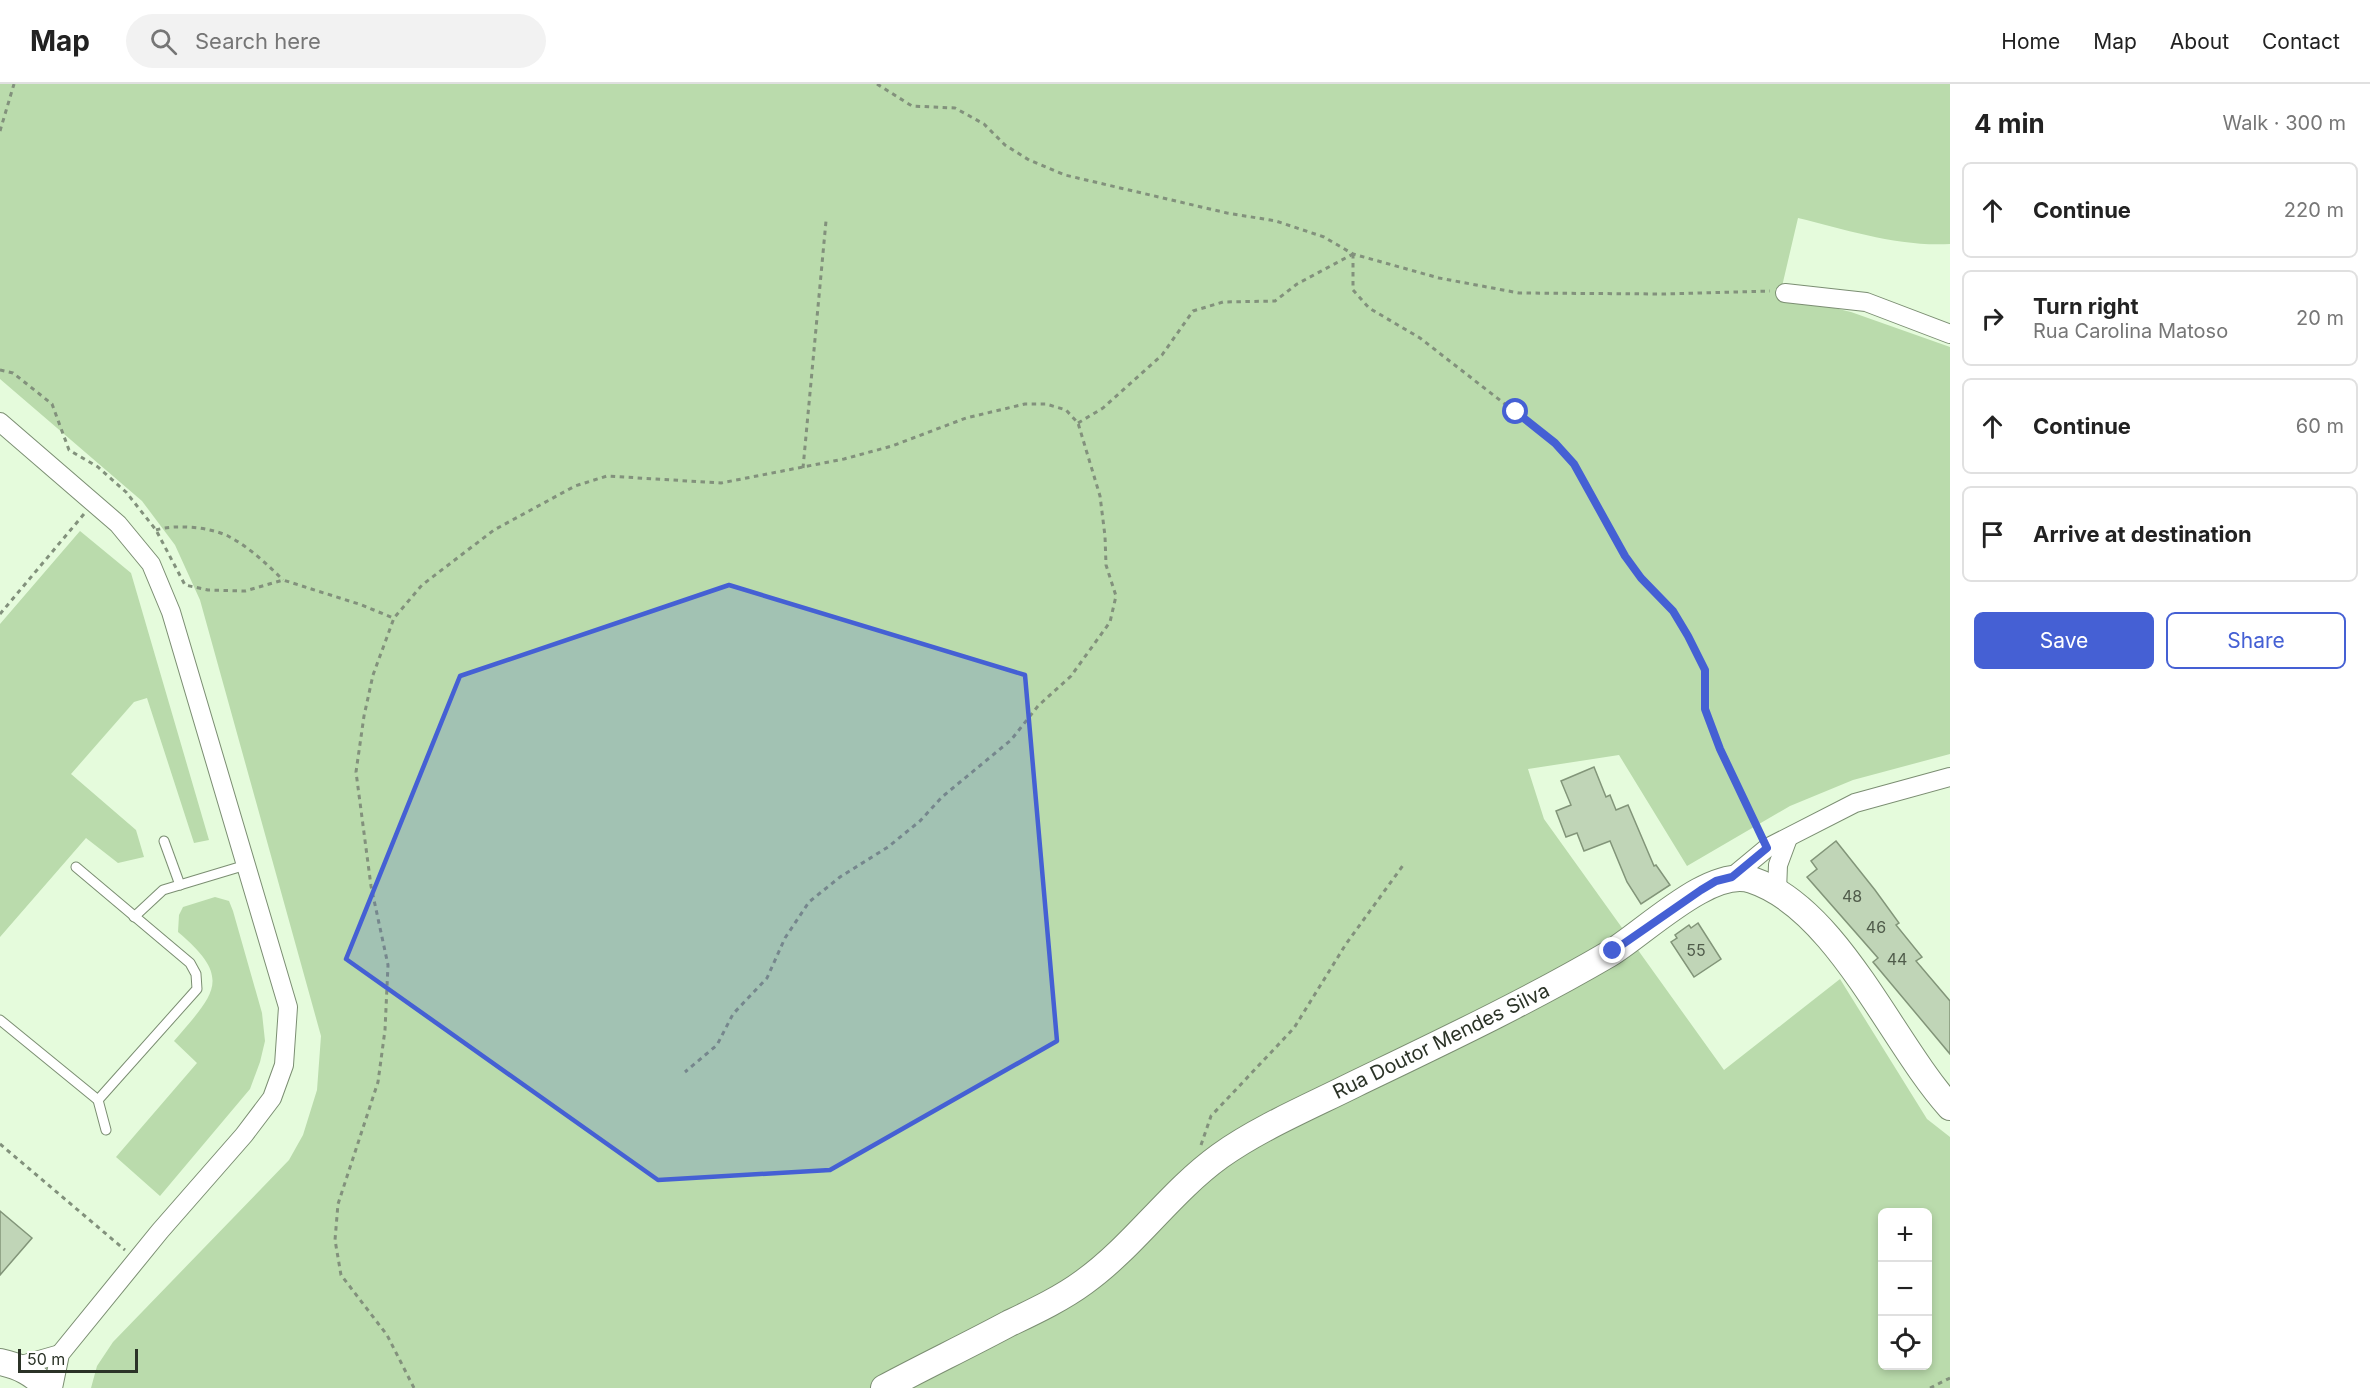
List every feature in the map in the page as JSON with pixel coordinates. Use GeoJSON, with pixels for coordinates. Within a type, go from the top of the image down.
{"type":"FeatureCollection","features":[{"type":"Feature","properties":{"kind":"street"},"geometry":{"type":"LineString","coordinates":[[1785,293],[1866,302],[1950,334]]}},
{"type":"Feature","properties":{"kind":"street"},"geometry":{"type":"LineString","coordinates":[[0,422],[118,524],[151,564],[167,602],[288,1007],[284,1065],[272,1098],[244,1135],[60,1354],[53,1388]]}},
{"type":"Feature","properties":{"kind":"street"},"geometry":{"type":"LineString","coordinates":[[1732,877],[1767,848],[1855,803],[1950,777]]}},
{"type":"Feature","properties":{"kind":"street"},"geometry":{"type":"LineString","coordinates":[[1777,891],[1778,865],[1788,838]]}},
{"type":"Feature","properties":{"kind":"street"},"geometry":{"type":"LineString","coordinates":[[1732,877],[1749,879],[1777,891],[1831,941],[1950,1107]]}},
{"type":"Feature","properties":{"kind":"street","name":"Rua Doutor Mendes Silva"},"geometry":{"type":"LineString","coordinates":[[884,1388],[1038,1310],[1084,1282],[1221,1155],[1286,1118],[1548,989],[1613,951],[1701,890],[1716,881],[1732,877]]}},
{"type":"Feature","properties":{"kind":"street"},"geometry":{"type":"LineString","coordinates":[[9,1364],[60,1354]]}},
{"type":"Feature","properties":{"kind":"street"},"geometry":{"type":"LineString","coordinates":[[9,1364],[38,1378],[47,1388]]}},
{"type":"Feature","properties":{"kind":"lane"},"geometry":{"type":"LineString","coordinates":[[164,841],[180,885]]}},
{"type":"Feature","properties":{"kind":"lane"},"geometry":{"type":"LineString","coordinates":[[134,916],[163,890],[246,865]]}},
{"type":"Feature","properties":{"kind":"lane"},"geometry":{"type":"LineString","coordinates":[[76,867],[190,963],[196,974],[197,989],[98,1100]]}},
{"type":"Feature","properties":{"kind":"lane"},"geometry":{"type":"LineString","coordinates":[[0,1020],[98,1100],[106,1130]]}},
{"type":"Feature","properties":{"kind":"path"},"geometry":{"type":"LineString","coordinates":[[0,131],[14,84]]}},
{"type":"Feature","properties":{"kind":"path"},"geometry":{"type":"LineString","coordinates":[[877,84],[912,105],[955,108],[984,124],[1005,146],[1065,176],[1227,213],[1276,221],[1324,237],[1353,254],[1439,278],[1519,293],[1664,294],[1762,290],[1785,293]]}},
{"type":"Feature","properties":{"kind":"path"},"geometry":{"type":"LineString","coordinates":[[803,468],[826,221]]}},
{"type":"Feature","properties":{"kind":"path"},"geometry":{"type":"LineString","coordinates":[[1078,423],[1103,408],[1162,355],[1193,311],[1223,302],[1275,301],[1297,284],[1353,254]]}},
{"type":"Feature","properties":{"kind":"path"},"geometry":{"type":"LineString","coordinates":[[1353,254],[1353,290],[1369,308],[1419,338],[1555,443],[1574,464],[1625,556],[1641,578],[1673,611],[1705,670],[1705,709],[1720,749],[1767,848]]}},
{"type":"Feature","properties":{"kind":"path"},"geometry":{"type":"LineString","coordinates":[[0,370],[13,373],[52,404],[69,450],[98,467],[126,492],[156,530],[186,585],[208,590],[245,591],[283,580]]}},
{"type":"Feature","properties":{"kind":"path"},"geometry":{"type":"LineString","coordinates":[[414,1388],[387,1335],[341,1275],[335,1239],[338,1204],[378,1082],[385,1030],[388,964],[371,886],[356,772],[373,675],[394,618],[422,585],[494,530],[575,486],[607,476],[721,483],[803,468],[892,446],[966,418],[1025,404],[1046,404],[1066,410],[1078,423],[1100,496],[1106,565],[1116,596],[1110,622],[1071,676],[1038,706],[1011,740],[942,797],[920,821],[896,840],[840,877],[809,902],[785,938],[767,978],[733,1014],[717,1045],[685,1072]]}},
{"type":"Feature","properties":{"kind":"path"},"geometry":{"type":"LineString","coordinates":[[0,614],[93,503]]}},
{"type":"Feature","properties":{"kind":"path"},"geometry":{"type":"LineString","coordinates":[[156,530],[170,526],[197,528],[228,536],[259,558],[283,580],[362,605],[394,618]]}},
{"type":"Feature","properties":{"kind":"path"},"geometry":{"type":"LineString","coordinates":[[1202,1171],[1199,1149],[1211,1116],[1294,1028],[1346,944],[1404,864]]}},
{"type":"Feature","properties":{"kind":"path"},"geometry":{"type":"LineString","coordinates":[[0,1144],[137,1260]]}},
{"type":"Feature","properties":{"kind":"path"},"geometry":{"type":"LineString","coordinates":[[1930,1388],[1950,1378]]}},
{"type":"Feature","properties":{"kind":"highlighted area"},"geometry":{"type":"Polygon","coordinates":[[[729,585],[1025,675],[1057,1041],[830,1170],[658,1180],[346,959],[460,676],[729,585]]]}},
{"type":"Feature","properties":{"kind":"green space"},"geometry":{"type":"Polygon","coordinates":[[[0,84],[1950,84],[1950,244],[1892,240],[1798,218],[1780,295],[1851,312],[1950,347],[1950,754],[1853,780],[1790,806],[1687,866],[1619,755],[1528,769],[1544,819],[1724,1070],[1840,979],[1927,1119],[1950,1137],[1950,1388],[91,1388],[97,1366],[113,1342],[289,1160],[303,1135],[317,1090],[321,1036],[200,600],[175,545],[142,501],[0,379],[0,84]]]}},
{"type":"Feature","properties":{"kind":"green space"},"geometry":{"type":"Polygon","coordinates":[[[80,531],[131,573],[209,840],[194,843],[147,698],[134,702],[71,774],[136,830],[144,857],[118,863],[86,838],[0,937],[0,624],[80,531]]]}},
{"type":"Feature","properties":{"kind":"green space"},"geometry":{"type":"Polygon","coordinates":[[[215,897],[229,901],[233,911],[262,1013],[265,1041],[250,1089],[160,1196],[116,1157],[197,1063],[174,1041],[208,998],[212,986],[212,975],[207,962],[196,948],[178,932],[179,915],[183,907],[215,897]]]}},
{"type":"Feature","properties":{"kind":"building"},"geometry":{"type":"Polygon","coordinates":[[[1594,767],[1606,797],[1610,795],[1616,810],[1628,805],[1654,866],[1656,865],[1670,885],[1641,904],[1627,882],[1610,841],[1584,851],[1577,833],[1566,837],[1556,811],[1571,805],[1561,781],[1594,767]]]}},
{"type":"Feature","properties":{"kind":"building"},"geometry":{"type":"Polygon","coordinates":[[[1836,841],[1875,890],[1899,923],[1896,925],[1922,957],[1916,961],[1950,1001],[1950,1054],[1873,962],[1878,958],[1807,877],[1817,869],[1811,861],[1836,841]]]}},
{"type":"Feature","properties":{"kind":"building"},"geometry":{"type":"Polygon","coordinates":[[[1698,923],[1721,959],[1694,977],[1671,942],[1677,938],[1675,935],[1689,925],[1691,928],[1698,923]]]}},
{"type":"Feature","properties":{"kind":"building"},"geometry":{"type":"Polygon","coordinates":[[[0,1211],[32,1238],[0,1275],[0,1211]]]}},
{"type":"Feature","properties":{"kind":"route"},"geometry":{"type":"LineString","coordinates":[[1516,412],[1555,443],[1574,464],[1625,556],[1657,597],[1673,611],[1688,636],[1705,670],[1705,709],[1720,749],[1767,848],[1732,877],[1716,881],[1701,890],[1613,951]]}}]}
